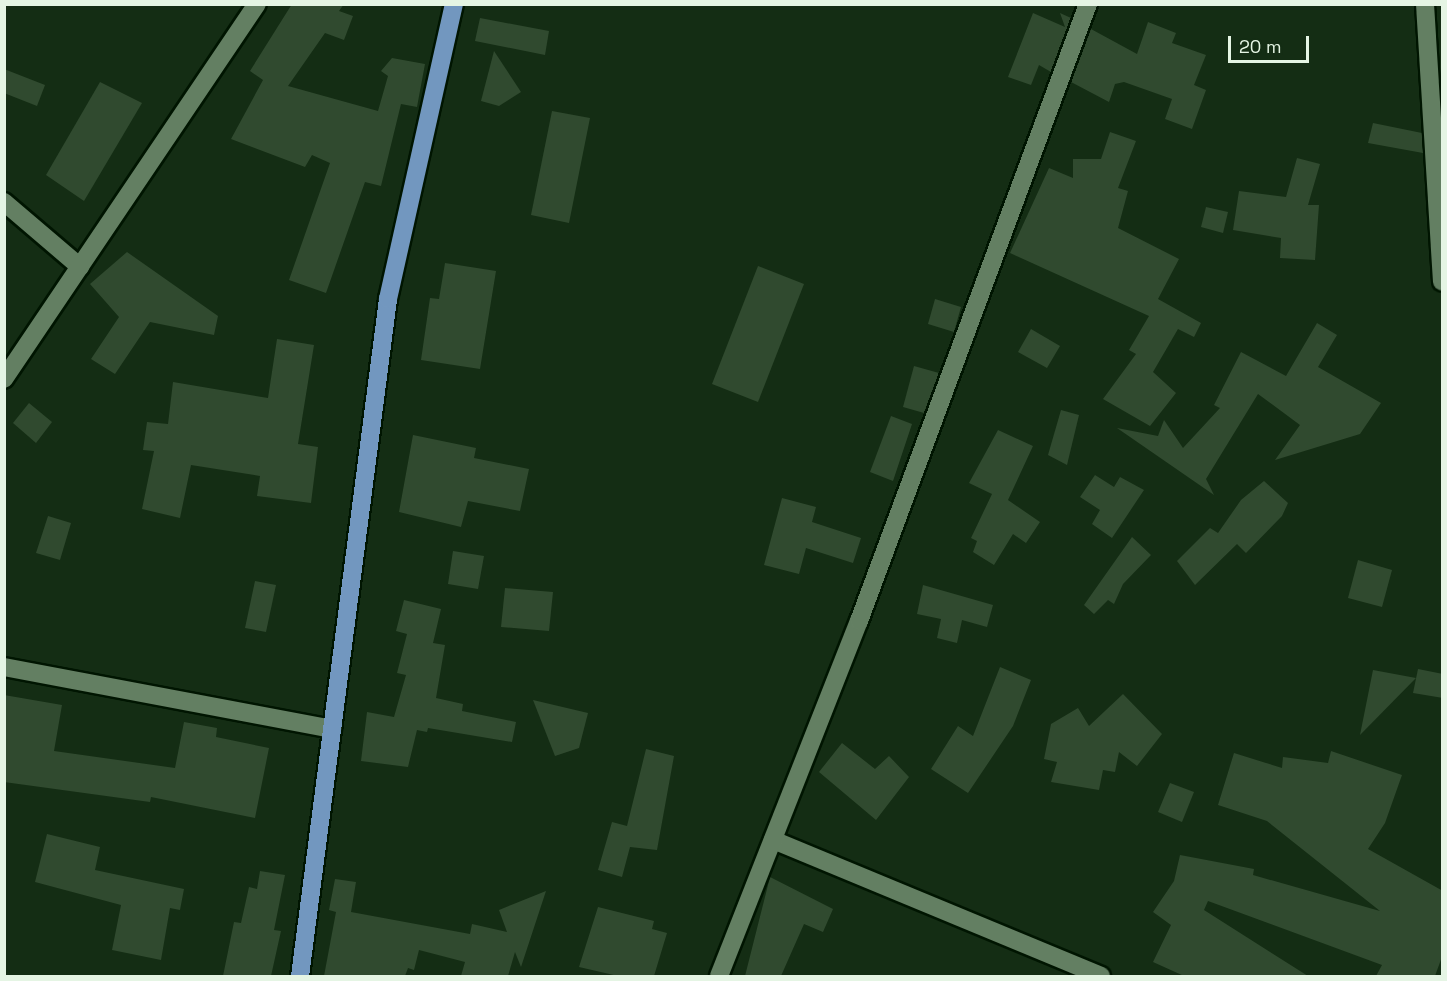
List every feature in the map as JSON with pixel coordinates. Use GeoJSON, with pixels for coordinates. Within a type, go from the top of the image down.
{"type":"FeatureCollection","features":[{"type":"Feature","properties":{"kind":"main road"},"geometry":{"type":"LineString","coordinates":[[300,976],[388,299],[453,4]]}},
{"type":"Feature","properties":{"kind":"street"},"geometry":{"type":"LineString","coordinates":[[4,378],[257,4]]}},
{"type":"Feature","properties":{"kind":"street"},"geometry":{"type":"LineString","coordinates":[[719,976],[773,840],[1088,4]]}},
{"type":"Feature","properties":{"kind":"street"},"geometry":{"type":"LineString","coordinates":[[1425,4],[1443,281]]}},
{"type":"Feature","properties":{"kind":"street"},"geometry":{"type":"LineString","coordinates":[[4,202],[80,267]]}},
{"type":"Feature","properties":{"kind":"street"},"geometry":{"type":"LineString","coordinates":[[4,667],[332,729]]}},
{"type":"Feature","properties":{"kind":"street"},"geometry":{"type":"LineString","coordinates":[[773,840],[1101,976]]}},
{"type":"Feature","properties":{"kind":"building"},"geometry":{"type":"Polygon","coordinates":[[[292,4],[344,4],[339,11],[353,16],[344,40],[325,33],[288,86],[378,111],[388,76],[381,71],[392,58],[425,64],[417,107],[401,104],[381,186],[365,182],[326,293],[289,280],[330,163],[312,155],[305,167],[231,139],[263,80],[250,71],[292,4]]]}},
{"type":"Feature","properties":{"kind":"building"},"geometry":{"type":"Polygon","coordinates":[[[1033,13],[1065,27],[1060,13],[1071,18],[1051,72],[1039,65],[1031,85],[1008,77],[1033,13]]]}},
{"type":"Feature","properties":{"kind":"building"},"geometry":{"type":"Polygon","coordinates":[[[480,18],[549,31],[545,55],[475,41],[480,18]]]}},
{"type":"Feature","properties":{"kind":"building"},"geometry":{"type":"Polygon","coordinates":[[[1148,22],[1176,33],[1172,43],[1206,55],[1194,85],[1206,90],[1192,129],[1165,119],[1172,99],[1124,82],[1115,84],[1109,102],[1071,82],[1091,29],[1137,54],[1148,22]]]}},
{"type":"Feature","properties":{"kind":"building"},"geometry":{"type":"Polygon","coordinates":[[[494,51],[521,92],[499,106],[481,101],[494,51]]]}},
{"type":"Feature","properties":{"kind":"building"},"geometry":{"type":"Polygon","coordinates":[[[4,69],[45,85],[37,106],[4,93],[4,69]]]}},
{"type":"Feature","properties":{"kind":"building"},"geometry":{"type":"Polygon","coordinates":[[[100,82],[142,103],[84,201],[46,175],[100,82]]]}},
{"type":"Feature","properties":{"kind":"building"},"geometry":{"type":"Polygon","coordinates":[[[552,111],[590,118],[569,223],[531,215],[552,111]]]}},
{"type":"Feature","properties":{"kind":"building"},"geometry":{"type":"Polygon","coordinates":[[[1373,123],[1422,133],[1423,153],[1368,143],[1373,123]]]}},
{"type":"Feature","properties":{"kind":"building"},"geometry":{"type":"Polygon","coordinates":[[[1110,132],[1136,141],[1118,188],[1128,191],[1118,228],[1179,259],[1158,299],[1201,323],[1194,337],[1178,329],[1153,372],[1176,393],[1150,426],[1103,399],[1136,354],[1129,350],[1149,316],[1010,253],[1049,168],[1073,178],[1073,159],[1101,159],[1110,132]]]}},
{"type":"Feature","properties":{"kind":"building"},"geometry":{"type":"Polygon","coordinates":[[[1297,158],[1320,164],[1308,205],[1319,205],[1315,260],[1280,258],[1281,238],[1233,230],[1239,191],[1286,197],[1297,158]]]}},
{"type":"Feature","properties":{"kind":"building"},"geometry":{"type":"Polygon","coordinates":[[[1206,207],[1228,212],[1223,233],[1201,227],[1206,207]]]}},
{"type":"Feature","properties":{"kind":"building"},"geometry":{"type":"Polygon","coordinates":[[[127,252],[218,316],[214,335],[150,322],[115,374],[91,359],[119,317],[90,284],[127,252]]]}},
{"type":"Feature","properties":{"kind":"building"},"geometry":{"type":"Polygon","coordinates":[[[445,263],[496,271],[480,369],[421,360],[430,298],[439,299],[445,263]]]}},
{"type":"Feature","properties":{"kind":"building"},"geometry":{"type":"Polygon","coordinates":[[[758,266],[804,284],[758,402],[712,384],[758,266]]]}},
{"type":"Feature","properties":{"kind":"building"},"geometry":{"type":"Polygon","coordinates":[[[935,299],[961,307],[954,332],[928,324],[935,299]]]}},
{"type":"Feature","properties":{"kind":"building"},"geometry":{"type":"Polygon","coordinates":[[[1317,323],[1337,335],[1318,367],[1381,403],[1360,434],[1275,460],[1300,425],[1258,394],[1206,479],[1214,495],[1117,428],[1158,436],[1164,420],[1183,448],[1220,408],[1214,405],[1241,352],[1286,376],[1317,323]]]}},
{"type":"Feature","properties":{"kind":"building"},"geometry":{"type":"Polygon","coordinates":[[[1031,329],[1060,346],[1047,368],[1018,352],[1031,329]]]}},
{"type":"Feature","properties":{"kind":"building"},"geometry":{"type":"Polygon","coordinates":[[[277,339],[314,345],[298,444],[318,447],[311,503],[257,496],[260,476],[191,465],[180,518],[142,509],[154,451],[143,450],[147,422],[168,424],[173,382],[268,398],[277,339]]]}},
{"type":"Feature","properties":{"kind":"building"},"geometry":{"type":"Polygon","coordinates":[[[914,366],[939,373],[924,413],[903,407],[914,366]]]}},
{"type":"Feature","properties":{"kind":"building"},"geometry":{"type":"Polygon","coordinates":[[[29,403],[52,422],[36,443],[13,423],[29,403]]]}},
{"type":"Feature","properties":{"kind":"building"},"geometry":{"type":"Polygon","coordinates":[[[1061,410],[1079,415],[1067,465],[1048,455],[1061,410]]]}},
{"type":"Feature","properties":{"kind":"building"},"geometry":{"type":"Polygon","coordinates":[[[891,416],[912,424],[893,481],[870,472],[891,416]]]}},
{"type":"Feature","properties":{"kind":"building"},"geometry":{"type":"Polygon","coordinates":[[[998,430],[1033,446],[1008,500],[1040,522],[1026,543],[1013,534],[994,565],[973,552],[977,541],[971,538],[992,494],[969,483],[998,430]]]}},
{"type":"Feature","properties":{"kind":"building"},"geometry":{"type":"Polygon","coordinates":[[[413,435],[476,448],[474,458],[529,469],[520,511],[468,501],[461,527],[399,512],[413,435]]]}},
{"type":"Feature","properties":{"kind":"building"},"geometry":{"type":"Polygon","coordinates":[[[1095,475],[1114,487],[1120,477],[1144,490],[1112,538],[1092,524],[1100,510],[1080,497],[1095,475]]]}},
{"type":"Feature","properties":{"kind":"building"},"geometry":{"type":"Polygon","coordinates":[[[1264,481],[1288,503],[1282,516],[1246,553],[1237,544],[1195,585],[1177,561],[1210,528],[1218,533],[1241,500],[1264,481]]]}},
{"type":"Feature","properties":{"kind":"building"},"geometry":{"type":"Polygon","coordinates":[[[782,498],[816,507],[812,522],[861,538],[853,563],[806,548],[799,574],[764,565],[782,498]]]}},
{"type":"Feature","properties":{"kind":"building"},"geometry":{"type":"Polygon","coordinates":[[[48,516],[71,523],[60,560],[36,553],[48,516]]]}},
{"type":"Feature","properties":{"kind":"building"},"geometry":{"type":"Polygon","coordinates":[[[1132,537],[1151,555],[1123,584],[1114,604],[1108,600],[1094,614],[1084,605],[1132,537]]]}},
{"type":"Feature","properties":{"kind":"building"},"geometry":{"type":"Polygon","coordinates":[[[453,551],[484,556],[478,589],[448,584],[453,551]]]}},
{"type":"Feature","properties":{"kind":"building"},"geometry":{"type":"Polygon","coordinates":[[[1358,560],[1392,570],[1382,607],[1348,598],[1358,560]]]}},
{"type":"Feature","properties":{"kind":"building"},"geometry":{"type":"Polygon","coordinates":[[[255,581],[276,585],[266,632],[245,628],[255,581]]]}},
{"type":"Feature","properties":{"kind":"building"},"geometry":{"type":"Polygon","coordinates":[[[923,585],[993,605],[987,627],[962,620],[957,643],[937,638],[941,619],[917,614],[923,585]]]}},
{"type":"Feature","properties":{"kind":"building"},"geometry":{"type":"Polygon","coordinates":[[[505,588],[553,592],[549,631],[501,627],[505,588]]]}},
{"type":"Feature","properties":{"kind":"building"},"geometry":{"type":"Polygon","coordinates":[[[404,600],[441,609],[433,643],[445,645],[436,698],[463,704],[462,711],[516,722],[512,742],[428,728],[427,732],[417,730],[408,767],[361,761],[367,712],[394,717],[406,675],[397,673],[407,634],[396,631],[404,600]]]}},
{"type":"Feature","properties":{"kind":"building"},"geometry":{"type":"Polygon","coordinates":[[[1000,667],[1031,680],[1013,726],[968,793],[931,769],[958,726],[973,736],[1000,667]]]}},
{"type":"Feature","properties":{"kind":"building"},"geometry":{"type":"Polygon","coordinates":[[[1418,669],[1443,674],[1443,698],[1413,693],[1418,669]]]}},
{"type":"Feature","properties":{"kind":"building"},"geometry":{"type":"Polygon","coordinates":[[[1373,670],[1416,678],[1360,735],[1373,670]]]}},
{"type":"Feature","properties":{"kind":"building"},"geometry":{"type":"Polygon","coordinates":[[[1123,694],[1162,734],[1137,766],[1119,752],[1115,772],[1103,770],[1099,790],[1051,782],[1057,762],[1044,759],[1051,724],[1078,708],[1089,726],[1123,694]]]}},
{"type":"Feature","properties":{"kind":"building"},"geometry":{"type":"Polygon","coordinates":[[[4,695],[62,705],[54,751],[175,768],[184,722],[217,728],[216,737],[269,748],[255,818],[151,797],[150,802],[4,782],[4,695]]]}},
{"type":"Feature","properties":{"kind":"building"},"geometry":{"type":"Polygon","coordinates":[[[533,700],[588,713],[579,748],[555,756],[533,700]]]}},
{"type":"Feature","properties":{"kind":"building"},"geometry":{"type":"Polygon","coordinates":[[[842,743],[875,769],[889,756],[909,777],[876,820],[819,772],[842,743]]]}},
{"type":"Feature","properties":{"kind":"building"},"geometry":{"type":"Polygon","coordinates":[[[646,749],[674,756],[657,850],[630,847],[622,877],[598,870],[612,822],[627,826],[646,749]]]}},
{"type":"Feature","properties":{"kind":"building"},"geometry":{"type":"Polygon","coordinates":[[[1331,751],[1402,775],[1385,823],[1368,849],[1443,891],[1443,954],[1435,976],[1376,976],[1382,965],[1208,901],[1204,910],[1308,976],[1184,976],[1153,962],[1171,925],[1153,912],[1174,881],[1180,855],[1254,869],[1253,875],[1380,911],[1267,821],[1218,805],[1234,753],[1282,768],[1283,757],[1328,763],[1331,751]]]}},
{"type":"Feature","properties":{"kind":"building"},"geometry":{"type":"Polygon","coordinates":[[[1170,783],[1194,792],[1182,822],[1158,812],[1170,783]]]}},
{"type":"Feature","properties":{"kind":"building"},"geometry":{"type":"Polygon","coordinates":[[[47,834],[100,847],[95,870],[184,889],[180,910],[170,908],[161,960],[112,950],[121,905],[35,882],[47,834]]]}},
{"type":"Feature","properties":{"kind":"building"},"geometry":{"type":"Polygon","coordinates":[[[260,871],[285,875],[274,930],[281,931],[271,976],[223,976],[234,922],[241,923],[249,887],[257,889],[260,871]]]}},
{"type":"Feature","properties":{"kind":"building"},"geometry":{"type":"Polygon","coordinates":[[[770,877],[833,909],[823,932],[804,924],[781,976],[745,976],[770,877]]]}},
{"type":"Feature","properties":{"kind":"building"},"geometry":{"type":"Polygon","coordinates":[[[335,879],[356,882],[351,912],[470,934],[472,924],[507,932],[499,910],[546,891],[521,967],[515,952],[508,976],[461,976],[465,962],[419,950],[414,970],[408,968],[405,976],[324,976],[336,912],[329,910],[335,879]]]}},
{"type":"Feature","properties":{"kind":"building"},"geometry":{"type":"Polygon","coordinates":[[[598,907],[654,921],[652,929],[667,933],[654,976],[618,976],[579,967],[598,907]]]}}]}
